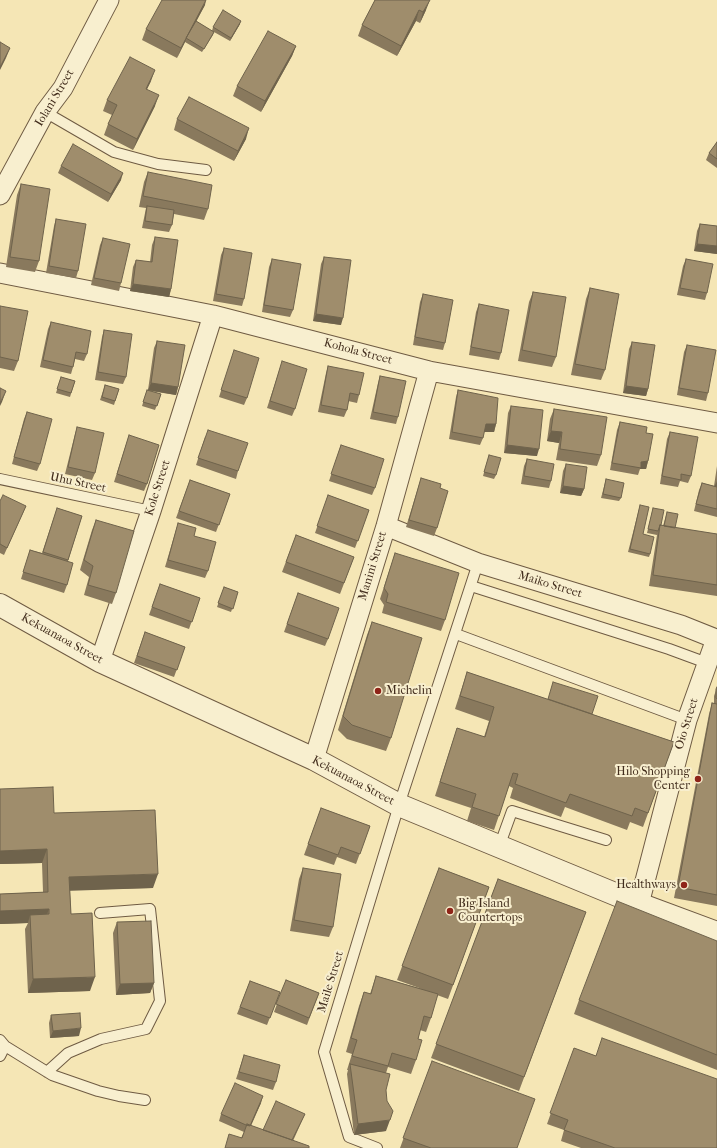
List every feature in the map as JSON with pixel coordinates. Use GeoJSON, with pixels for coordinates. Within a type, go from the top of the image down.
{"type":"FeatureCollection","features":[{"type":"Feature","properties":{"kind":"street","name":"Iolani Street"},"geometry":{"type":"LineString","coordinates":[[0,195],[45,112],[63,88],[109,0]]}},
{"type":"Feature","properties":{"kind":"street","name":"Kohola Street"},"geometry":{"type":"LineString","coordinates":[[0,273],[213,314],[429,371],[717,422]]}},
{"type":"Feature","properties":{"kind":"street","name":"Kole Street"},"geometry":{"type":"LineString","coordinates":[[100,661],[151,511],[213,314]]}},
{"type":"Feature","properties":{"kind":"street","name":"Manini Street"},"geometry":{"type":"LineString","coordinates":[[314,759],[386,526],[429,371]]}},
{"type":"Feature","properties":{"kind":"street","name":"Maiko Street"},"geometry":{"type":"LineString","coordinates":[[386,526],[478,563],[682,625],[716,639]]}},
{"type":"Feature","properties":{"kind":"street","name":"Kekuanaoa Street"},"geometry":{"type":"LineString","coordinates":[[0,606],[100,661],[314,759],[399,805],[639,904],[717,933]]}},
{"type":"Feature","properties":{"kind":"street","name":"Oio Street"},"geometry":{"type":"LineString","coordinates":[[639,904],[687,720],[716,639]]}},
{"type":"Feature","properties":{"kind":"lane"},"geometry":{"type":"LineString","coordinates":[[45,112],[114,152],[158,164],[206,170]]}},
{"type":"Feature","properties":{"kind":"lane","name":"Uhu Street"},"geometry":{"type":"LineString","coordinates":[[0,479],[151,511]]}},
{"type":"Feature","properties":{"kind":"lane"},"geometry":{"type":"LineString","coordinates":[[399,805],[478,563]]}},
{"type":"Feature","properties":{"kind":"lane"},"geometry":{"type":"LineString","coordinates":[[471,586],[669,649],[707,663]]}},
{"type":"Feature","properties":{"kind":"lane"},"geometry":{"type":"LineString","coordinates":[[456,634],[687,720]]}},
{"type":"Feature","properties":{"kind":"lane","name":"Maile Street"},"geometry":{"type":"LineString","coordinates":[[377,1148],[348,1137],[324,1052],[399,805]]}},
{"type":"Feature","properties":{"kind":"lane"},"geometry":{"type":"LineString","coordinates":[[499,847],[512,811],[606,840]]}},
{"type":"Feature","properties":{"kind":"lane"},"geometry":{"type":"LineString","coordinates":[[47,1072],[68,1053],[102,1039],[146,1029],[160,1001],[150,908],[100,913]]}},
{"type":"Feature","properties":{"kind":"lane"},"geometry":{"type":"LineString","coordinates":[[0,1056],[3,1043],[52,1075],[85,1087],[119,1096],[145,1100]]}},
{"type":"Feature","properties":{"kind":"building"},"geometry":{"type":"Polygon","coordinates":[[[162,0],[206,0],[181,48],[146,29],[162,0]]]}},
{"type":"Feature","properties":{"kind":"building"},"geometry":{"type":"Polygon","coordinates":[[[375,0],[430,0],[423,12],[419,10],[401,46],[362,25],[375,0]]]}},
{"type":"Feature","properties":{"kind":"building"},"geometry":{"type":"Polygon","coordinates":[[[223,10],[241,21],[231,38],[213,27],[223,10]]]}},
{"type":"Feature","properties":{"kind":"building"},"geometry":{"type":"Polygon","coordinates":[[[196,21],[214,32],[204,49],[186,38],[196,21]]]}},
{"type":"Feature","properties":{"kind":"building"},"geometry":{"type":"Polygon","coordinates":[[[268,31],[296,46],[265,101],[237,86],[268,31]]]}},
{"type":"Feature","properties":{"kind":"building"},"geometry":{"type":"Polygon","coordinates":[[[0,42],[10,48],[0,67],[0,42]]]}},
{"type":"Feature","properties":{"kind":"building"},"geometry":{"type":"Polygon","coordinates":[[[130,57],[155,70],[146,89],[159,95],[137,139],[108,124],[117,105],[107,100],[130,57]]]}},
{"type":"Feature","properties":{"kind":"building"},"geometry":{"type":"Polygon","coordinates":[[[189,97],[249,128],[238,151],[177,119],[189,97]]]}},
{"type":"Feature","properties":{"kind":"building"},"geometry":{"type":"Polygon","coordinates":[[[717,142],[717,159],[709,153],[717,142]]]}},
{"type":"Feature","properties":{"kind":"building"},"geometry":{"type":"Polygon","coordinates":[[[73,144],[123,173],[111,194],[61,166],[73,144]]]}},
{"type":"Feature","properties":{"kind":"building"},"geometry":{"type":"Polygon","coordinates":[[[148,172],[212,185],[208,209],[143,196],[148,172]]]}},
{"type":"Feature","properties":{"kind":"building"},"geometry":{"type":"Polygon","coordinates":[[[21,184],[50,189],[39,261],[10,257],[21,184]]]}},
{"type":"Feature","properties":{"kind":"building"},"geometry":{"type":"Polygon","coordinates":[[[147,206],[174,210],[172,225],[145,221],[147,206]]]}},
{"type":"Feature","properties":{"kind":"building"},"geometry":{"type":"Polygon","coordinates":[[[56,219],[86,224],[78,271],[49,266],[56,219]]]}},
{"type":"Feature","properties":{"kind":"building"},"geometry":{"type":"Polygon","coordinates":[[[700,224],[717,226],[717,246],[697,244],[700,224]]]}},
{"type":"Feature","properties":{"kind":"building"},"geometry":{"type":"Polygon","coordinates":[[[155,237],[178,240],[171,289],[133,284],[136,260],[152,262],[155,237]]]}},
{"type":"Feature","properties":{"kind":"building"},"geometry":{"type":"Polygon","coordinates":[[[103,238],[130,244],[121,283],[94,278],[103,238]]]}},
{"type":"Feature","properties":{"kind":"building"},"geometry":{"type":"Polygon","coordinates":[[[224,248],[252,253],[244,299],[216,294],[224,248]]]}},
{"type":"Feature","properties":{"kind":"building"},"geometry":{"type":"Polygon","coordinates":[[[324,257],[351,260],[343,318],[316,314],[324,257]]]}},
{"type":"Feature","properties":{"kind":"building"},"geometry":{"type":"Polygon","coordinates":[[[272,259],[301,264],[293,310],[264,305],[272,259]]]}},
{"type":"Feature","properties":{"kind":"building"},"geometry":{"type":"Polygon","coordinates":[[[686,259],[713,264],[707,293],[680,288],[686,259]]]}},
{"type":"Feature","properties":{"kind":"building"},"geometry":{"type":"Polygon","coordinates":[[[590,288],[619,294],[605,370],[575,364],[590,288]]]}},
{"type":"Feature","properties":{"kind":"building"},"geometry":{"type":"Polygon","coordinates":[[[533,292],[566,297],[556,357],[522,350],[533,292]]]}},
{"type":"Feature","properties":{"kind":"building"},"geometry":{"type":"Polygon","coordinates":[[[423,294],[453,300],[445,343],[415,337],[423,294]]]}},
{"type":"Feature","properties":{"kind":"building"},"geometry":{"type":"Polygon","coordinates":[[[479,304],[509,310],[501,353],[471,347],[479,304]]]}},
{"type":"Feature","properties":{"kind":"building"},"geometry":{"type":"Polygon","coordinates":[[[0,306],[28,311],[18,361],[0,357],[0,306]]]}},
{"type":"Feature","properties":{"kind":"building"},"geometry":{"type":"Polygon","coordinates":[[[51,322],[91,331],[87,354],[76,352],[73,367],[43,360],[51,322]]]}},
{"type":"Feature","properties":{"kind":"building"},"geometry":{"type":"Polygon","coordinates":[[[104,330],[132,334],[126,377],[98,372],[104,330]]]}},
{"type":"Feature","properties":{"kind":"building"},"geometry":{"type":"Polygon","coordinates":[[[157,341],[185,345],[178,387],[151,383],[157,341]]]}},
{"type":"Feature","properties":{"kind":"building"},"geometry":{"type":"Polygon","coordinates":[[[632,342],[655,345],[648,389],[626,386],[632,342]]]}},
{"type":"Feature","properties":{"kind":"building"},"geometry":{"type":"Polygon","coordinates":[[[687,345],[716,350],[708,393],[679,388],[687,345]]]}},
{"type":"Feature","properties":{"kind":"building"},"geometry":{"type":"Polygon","coordinates":[[[234,350],[259,358],[247,398],[221,390],[234,350]]]}},
{"type":"Feature","properties":{"kind":"building"},"geometry":{"type":"Polygon","coordinates":[[[282,361],[307,369],[295,409],[270,401],[282,361]]]}},
{"type":"Feature","properties":{"kind":"building"},"geometry":{"type":"Polygon","coordinates":[[[328,366],[364,373],[359,395],[350,393],[347,410],[321,405],[328,366]]]}},
{"type":"Feature","properties":{"kind":"building"},"geometry":{"type":"Polygon","coordinates":[[[380,376],[406,381],[398,417],[373,412],[380,376]]]}},
{"type":"Feature","properties":{"kind":"building"},"geometry":{"type":"Polygon","coordinates":[[[61,377],[75,381],[71,393],[57,389],[61,377]]]}},
{"type":"Feature","properties":{"kind":"building"},"geometry":{"type":"Polygon","coordinates":[[[105,385],[119,389],[115,401],[102,397],[105,385]]]}},
{"type":"Feature","properties":{"kind":"building"},"geometry":{"type":"Polygon","coordinates":[[[0,388],[6,391],[0,403],[0,388]]]}},
{"type":"Feature","properties":{"kind":"building"},"geometry":{"type":"Polygon","coordinates":[[[147,390],[161,394],[157,406],[143,402],[147,390]]]}},
{"type":"Feature","properties":{"kind":"building"},"geometry":{"type":"Polygon","coordinates":[[[458,390],[498,398],[496,424],[486,424],[483,438],[452,432],[458,390]]]}},
{"type":"Feature","properties":{"kind":"building"},"geometry":{"type":"Polygon","coordinates":[[[511,406],[543,410],[539,449],[507,445],[511,406]]]}},
{"type":"Feature","properties":{"kind":"building"},"geometry":{"type":"Polygon","coordinates":[[[554,409],[607,417],[601,455],[560,449],[562,432],[551,431],[554,409]]]}},
{"type":"Feature","properties":{"kind":"building"},"geometry":{"type":"Polygon","coordinates":[[[27,412],[52,419],[40,464],[14,457],[27,412]]]}},
{"type":"Feature","properties":{"kind":"building"},"geometry":{"type":"Polygon","coordinates":[[[620,422],[647,427],[646,433],[653,434],[648,461],[641,462],[641,468],[612,463],[620,422]]]}},
{"type":"Feature","properties":{"kind":"building"},"geometry":{"type":"Polygon","coordinates":[[[77,427],[104,433],[95,473],[68,467],[77,427]]]}},
{"type":"Feature","properties":{"kind":"building"},"geometry":{"type":"Polygon","coordinates":[[[208,430],[248,443],[238,471],[198,458],[208,430]]]}},
{"type":"Feature","properties":{"kind":"building"},"geometry":{"type":"Polygon","coordinates":[[[670,432],[698,437],[691,476],[681,474],[681,480],[662,476],[670,432]]]}},
{"type":"Feature","properties":{"kind":"building"},"geometry":{"type":"Polygon","coordinates":[[[129,435],[159,445],[147,484],[117,474],[129,435]]]}},
{"type":"Feature","properties":{"kind":"building"},"geometry":{"type":"Polygon","coordinates":[[[341,445],[384,459],[375,488],[331,474],[341,445]]]}},
{"type":"Feature","properties":{"kind":"building"},"geometry":{"type":"Polygon","coordinates":[[[489,455],[501,458],[496,475],[484,472],[489,455]]]}},
{"type":"Feature","properties":{"kind":"building"},"geometry":{"type":"Polygon","coordinates":[[[527,459],[554,464],[551,481],[524,476],[527,459]]]}},
{"type":"Feature","properties":{"kind":"building"},"geometry":{"type":"Polygon","coordinates":[[[566,464],[587,467],[584,489],[563,486],[566,464]]]}},
{"type":"Feature","properties":{"kind":"building"},"geometry":{"type":"Polygon","coordinates":[[[421,478],[441,484],[440,488],[448,491],[437,528],[409,520],[421,478]]]}},
{"type":"Feature","properties":{"kind":"building"},"geometry":{"type":"Polygon","coordinates":[[[606,479],[624,483],[621,498],[603,494],[606,479]]]}},
{"type":"Feature","properties":{"kind":"building"},"geometry":{"type":"Polygon","coordinates":[[[190,480],[230,494],[219,525],[179,511],[190,480]]]}},
{"type":"Feature","properties":{"kind":"building"},"geometry":{"type":"Polygon","coordinates":[[[702,483],[717,487],[717,509],[696,504],[702,483]]]}},
{"type":"Feature","properties":{"kind":"building"},"geometry":{"type":"Polygon","coordinates":[[[3,495],[26,506],[7,548],[0,544],[0,501],[3,495]]]}},
{"type":"Feature","properties":{"kind":"building"},"geometry":{"type":"Polygon","coordinates":[[[328,495],[369,510],[358,541],[317,526],[328,495]]]}},
{"type":"Feature","properties":{"kind":"building"},"geometry":{"type":"Polygon","coordinates":[[[640,505],[649,507],[643,534],[654,537],[650,554],[630,549],[640,505]]]}},
{"type":"Feature","properties":{"kind":"building"},"geometry":{"type":"Polygon","coordinates":[[[57,508],[82,516],[68,560],[43,552],[57,508]]]}},
{"type":"Feature","properties":{"kind":"building"},"geometry":{"type":"Polygon","coordinates":[[[653,508],[664,510],[661,525],[658,531],[648,529],[653,508]]]}},
{"type":"Feature","properties":{"kind":"building"},"geometry":{"type":"Polygon","coordinates":[[[667,512],[678,514],[675,528],[664,526],[667,512]]]}},
{"type":"Feature","properties":{"kind":"building"},"geometry":{"type":"Polygon","coordinates":[[[96,520],[134,531],[116,593],[88,585],[93,566],[84,560],[96,520]]]}},
{"type":"Feature","properties":{"kind":"building"},"geometry":{"type":"Polygon","coordinates":[[[178,523],[196,528],[194,536],[216,542],[208,571],[168,560],[178,523]]]}},
{"type":"Feature","properties":{"kind":"building"},"geometry":{"type":"Polygon","coordinates":[[[660,525],[717,534],[717,585],[653,575],[660,525]]]}},
{"type":"Feature","properties":{"kind":"building"},"geometry":{"type":"Polygon","coordinates":[[[296,535],[354,557],[344,583],[286,562],[296,535]]]}},
{"type":"Feature","properties":{"kind":"building"},"geometry":{"type":"Polygon","coordinates":[[[30,550],[73,563],[67,585],[23,572],[30,550]]]}},
{"type":"Feature","properties":{"kind":"building"},"geometry":{"type":"Polygon","coordinates":[[[395,553],[459,573],[445,620],[386,602],[388,594],[384,588],[395,553]]]}},
{"type":"Feature","properties":{"kind":"building"},"geometry":{"type":"Polygon","coordinates":[[[160,584],[200,598],[192,622],[152,607],[160,584]]]}},
{"type":"Feature","properties":{"kind":"building"},"geometry":{"type":"Polygon","coordinates":[[[224,587],[238,592],[233,609],[218,603],[224,587]]]}},
{"type":"Feature","properties":{"kind":"building"},"geometry":{"type":"Polygon","coordinates":[[[298,593],[339,608],[328,639],[287,624],[298,593]]]}},
{"type":"Feature","properties":{"kind":"building","name":"Michelin"},"geometry":{"type":"Polygon","coordinates":[[[372,622],[422,638],[391,738],[352,725],[343,716],[372,622]]]}},
{"type":"Feature","properties":{"kind":"building"},"geometry":{"type":"Polygon","coordinates":[[[145,632],[185,647],[177,670],[137,656],[145,632]]]}},
{"type":"Feature","properties":{"kind":"building"},"geometry":{"type":"Polygon","coordinates":[[[467,672],[674,742],[648,813],[635,808],[632,816],[570,794],[566,803],[515,784],[518,774],[513,773],[499,816],[472,807],[476,794],[440,782],[457,728],[485,737],[494,707],[460,696],[467,672]]]}},
{"type":"Feature","properties":{"kind":"building"},"geometry":{"type":"Polygon","coordinates":[[[553,682],[598,696],[592,714],[548,699],[553,682]]]}},
{"type":"Feature","properties":{"kind":"building"},"geometry":{"type":"Polygon","coordinates":[[[717,687],[717,699],[716,689],[717,687]]]}},
{"type":"Feature","properties":{"kind":"building"},"geometry":{"type":"Polygon","coordinates":[[[712,703],[717,704],[717,895],[678,887],[712,703]]]}},
{"type":"Feature","properties":{"kind":"building"},"geometry":{"type":"Polygon","coordinates":[[[53,787],[54,813],[155,810],[158,874],[69,877],[71,914],[92,913],[95,977],[33,979],[30,915],[49,914],[49,909],[0,911],[0,894],[48,892],[47,849],[0,851],[0,789],[53,787]]]}},
{"type":"Feature","properties":{"kind":"building"},"geometry":{"type":"Polygon","coordinates":[[[321,808],[370,826],[360,854],[341,847],[338,855],[308,844],[321,808]]]}},
{"type":"Feature","properties":{"kind":"building"},"geometry":{"type":"Polygon","coordinates":[[[303,868],[341,874],[333,927],[294,920],[303,868]]]}},
{"type":"Feature","properties":{"kind":"building"},"geometry":{"type":"Polygon","coordinates":[[[439,868],[489,887],[453,985],[402,966],[439,868]]]}},
{"type":"Feature","properties":{"kind":"building"},"geometry":{"type":"Polygon","coordinates":[[[498,879],[586,912],[524,1077],[436,1044],[498,879]]]}},
{"type":"Feature","properties":{"kind":"building"},"geometry":{"type":"Polygon","coordinates":[[[617,901],[717,941],[717,1055],[579,1000],[617,901]]]}},
{"type":"Feature","properties":{"kind":"building"},"geometry":{"type":"Polygon","coordinates":[[[151,921],[154,983],[120,984],[117,922],[151,921]]]}},
{"type":"Feature","properties":{"kind":"building"},"geometry":{"type":"Polygon","coordinates":[[[376,976],[438,994],[431,1018],[424,1016],[418,1039],[422,1040],[416,1060],[392,1053],[388,1066],[352,1056],[357,1040],[351,1038],[364,992],[371,994],[376,976]]]}},
{"type":"Feature","properties":{"kind":"building"},"geometry":{"type":"Polygon","coordinates":[[[286,980],[319,993],[309,1018],[276,1004],[286,980]]]}},
{"type":"Feature","properties":{"kind":"building"},"geometry":{"type":"Polygon","coordinates":[[[250,981],[280,992],[270,1018],[240,1007],[250,981]]]}},
{"type":"Feature","properties":{"kind":"building"},"geometry":{"type":"Polygon","coordinates":[[[80,1013],[81,1028],[53,1031],[51,1015],[80,1013]]]}},
{"type":"Feature","properties":{"kind":"building"},"geometry":{"type":"Polygon","coordinates":[[[602,1038],[717,1079],[717,1148],[615,1148],[564,1130],[568,1120],[550,1113],[574,1048],[596,1056],[602,1038]]]}},
{"type":"Feature","properties":{"kind":"building"},"geometry":{"type":"Polygon","coordinates":[[[244,1055],[280,1065],[276,1082],[239,1072],[244,1055]]]}},
{"type":"Feature","properties":{"kind":"building"},"geometry":{"type":"Polygon","coordinates":[[[432,1061],[535,1099],[517,1148],[431,1148],[403,1138],[432,1061]]]}},
{"type":"Feature","properties":{"kind":"building"},"geometry":{"type":"Polygon","coordinates":[[[350,1064],[390,1074],[386,1090],[387,1101],[393,1111],[390,1120],[358,1124],[350,1064]]]}},
{"type":"Feature","properties":{"kind":"building"},"geometry":{"type":"Polygon","coordinates":[[[235,1083],[263,1096],[250,1126],[221,1114],[235,1083]]]}},
{"type":"Feature","properties":{"kind":"building"},"geometry":{"type":"Polygon","coordinates":[[[276,1101],[305,1114],[292,1140],[263,1130],[276,1101]]]}},
{"type":"Feature","properties":{"kind":"building"},"geometry":{"type":"Polygon","coordinates":[[[247,1124],[309,1146],[309,1148],[225,1148],[229,1134],[242,1138],[247,1124]]]}},
{"type":"Feature","properties":{"kind":"place","name":"Michelin"},"geometry":{"type":"Point","coordinates":[378,691]}},
{"type":"Feature","properties":{"kind":"place","name":"Hilo Shopping Center"},"geometry":{"type":"Point","coordinates":[698,779]}},
{"type":"Feature","properties":{"kind":"place","name":"Healthways"},"geometry":{"type":"Point","coordinates":[684,885]}},
{"type":"Feature","properties":{"kind":"place","name":"Big Island Countertops"},"geometry":{"type":"Point","coordinates":[450,911]}}]}
